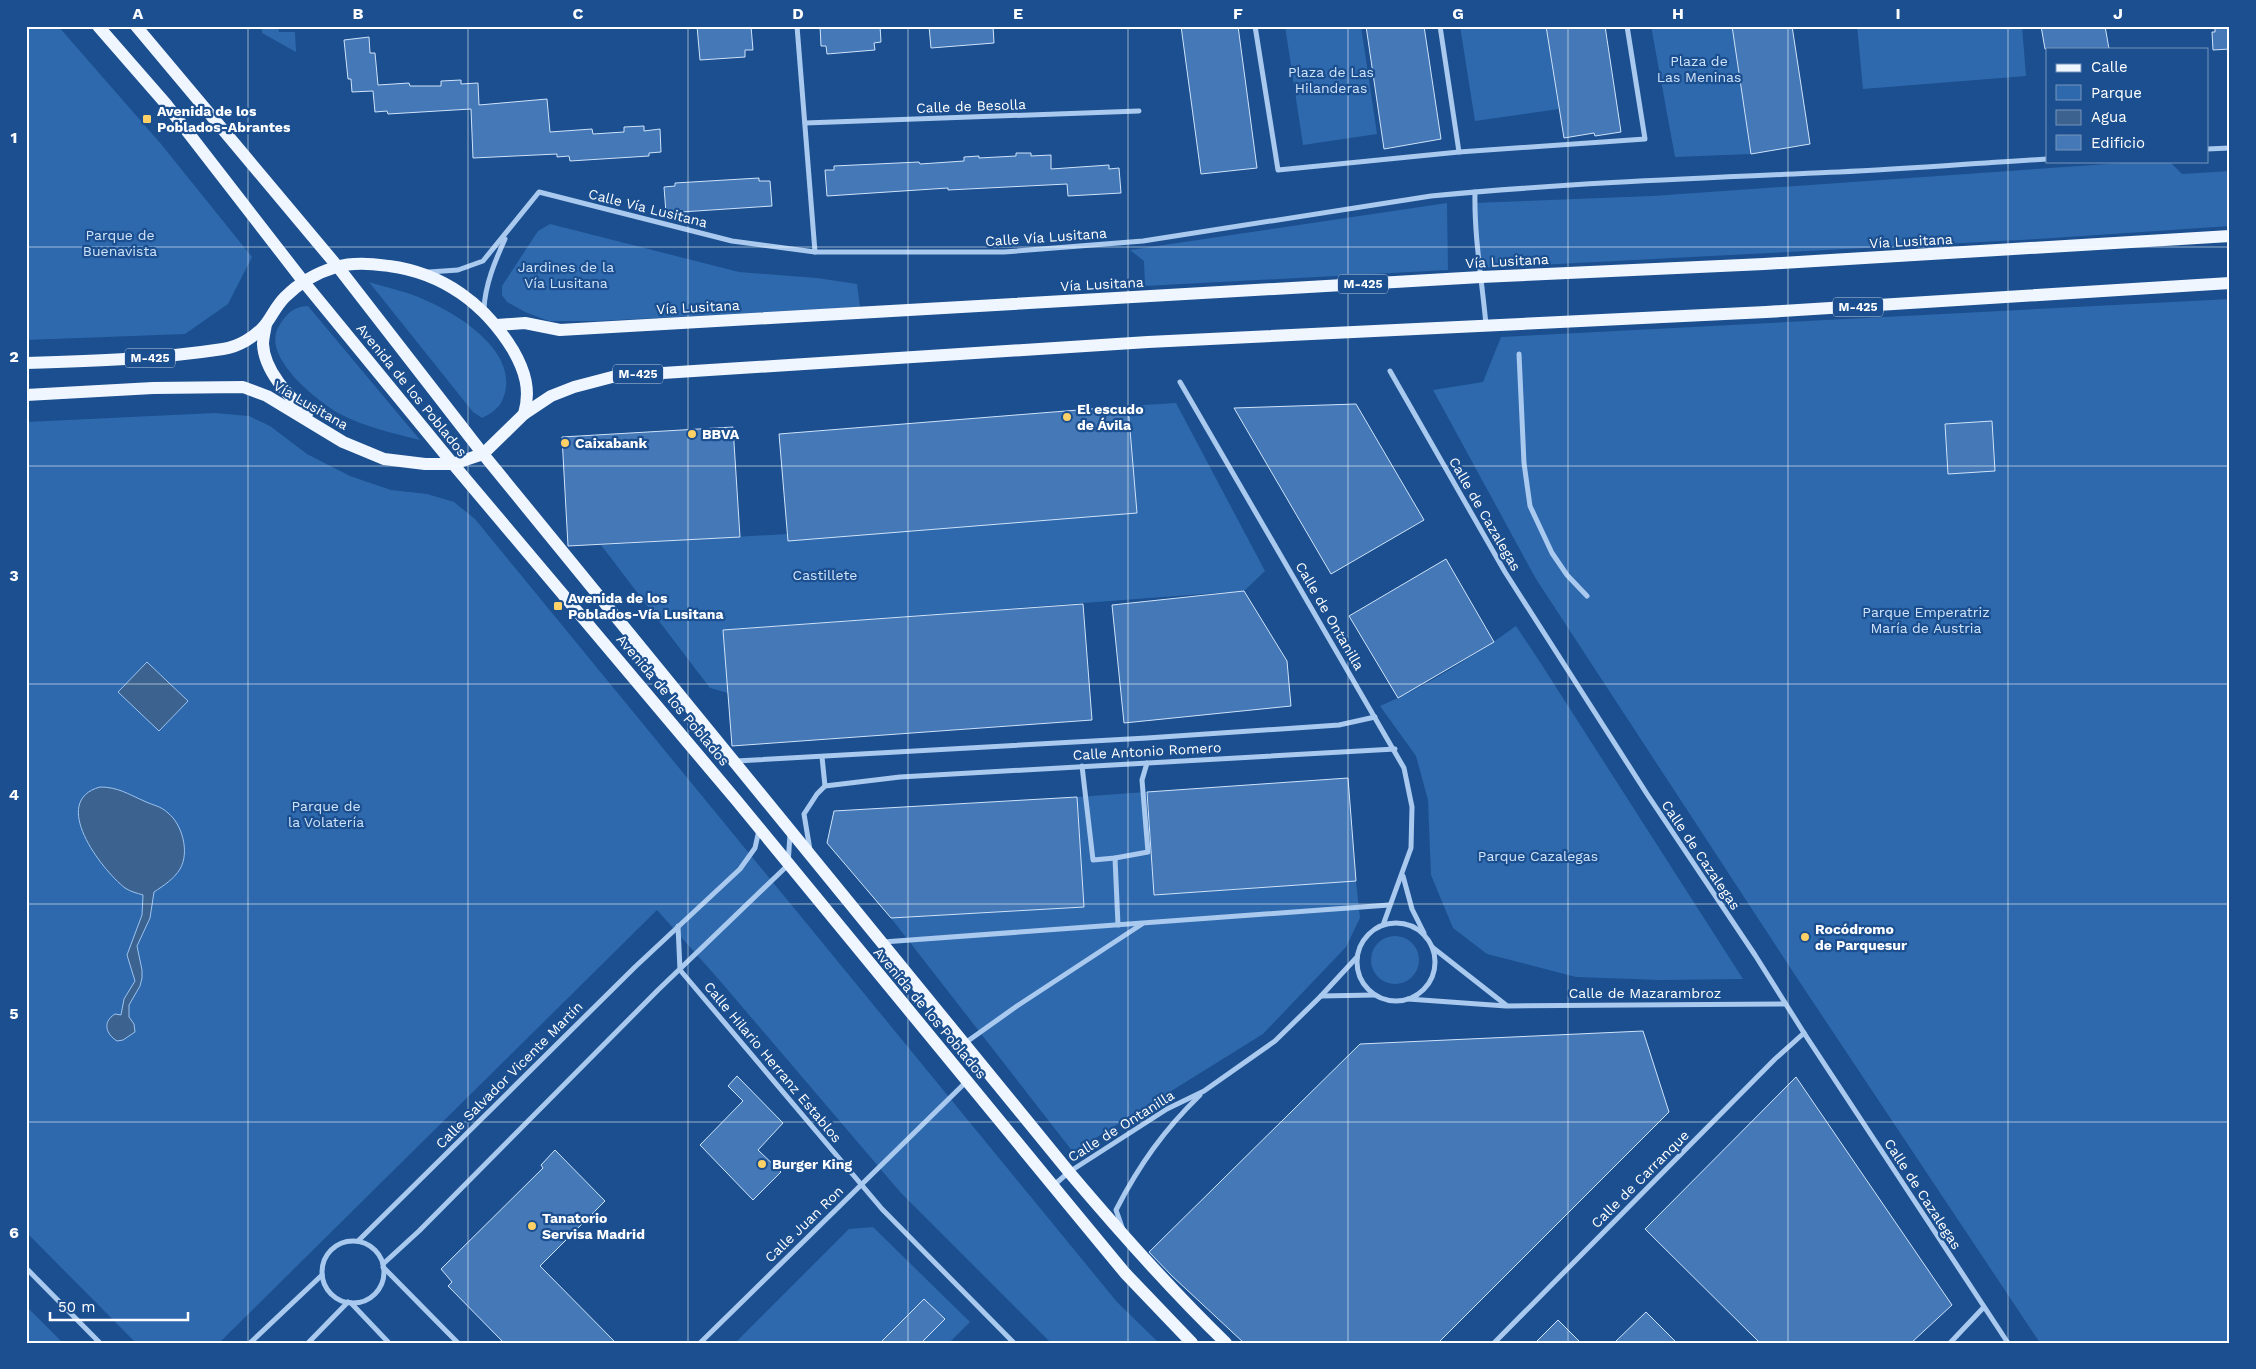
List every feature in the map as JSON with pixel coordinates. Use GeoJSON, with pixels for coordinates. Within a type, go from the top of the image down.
{"type":"FeatureCollection","features":[{"type":"Feature","properties":{"kind":"main road","name":"Avenida de los Poblados"},"geometry":{"type":"LineString","coordinates":[[98,26],[166,104],[303,281],[453,464],[759,829],[1125,1273],[1192,1343]]}},
{"type":"Feature","properties":{"kind":"main road","name":"Avenida de los Poblados"},"geometry":{"type":"LineString","coordinates":[[136,26],[338,267],[483,454],[1069,1172],[1128,1241],[1226,1343]]}},
{"type":"Feature","properties":{"kind":"main road","name":"Vía Lusitana"},"geometry":{"type":"LineString","coordinates":[[497,325],[525,323],[560,330],[1482,277],[1784,263],[2230,236]]}},
{"type":"Feature","properties":{"kind":"main road"},"geometry":{"type":"LineString","coordinates":[[303,281],[338,267],[365,263],[424,273],[464,294],[497,325],[523,368],[528,390],[524,414]]}},
{"type":"Feature","properties":{"kind":"main road","name":"M-425"},"geometry":{"type":"LineString","coordinates":[[303,281],[284,298],[270,315],[266,324],[263,343],[264,354],[270,368],[291,397],[317,426]]}},
{"type":"Feature","properties":{"kind":"main road","name":"Vía Lusitana"},"geometry":{"type":"LineString","coordinates":[[26,395],[153,388],[243,387],[266,396],[343,442],[384,459],[425,464],[453,464],[483,454],[524,414],[551,396],[574,387],[616,376],[1138,343],[1766,312],[2230,283]]}},
{"type":"Feature","properties":{"kind":"main road","name":"M-425"},"geometry":{"type":"LineString","coordinates":[[26,363],[135,359],[224,349],[242,343],[266,324]]}},
{"type":"Feature","properties":{"kind":"street"},"geometry":{"type":"LineString","coordinates":[[797,26],[815,252]]}},
{"type":"Feature","properties":{"kind":"street"},"geometry":{"type":"LineString","coordinates":[[1255,26],[1278,170],[1459,152],[1645,139],[1627,26]]}},
{"type":"Feature","properties":{"kind":"street"},"geometry":{"type":"LineString","coordinates":[[1440,26],[1459,152]]}},
{"type":"Feature","properties":{"kind":"street","name":"Calle de Besolla"},"geometry":{"type":"LineString","coordinates":[[805,123],[1139,111]]}},
{"type":"Feature","properties":{"kind":"street"},"geometry":{"type":"LineString","coordinates":[[2208,149],[2230,148]]}},
{"type":"Feature","properties":{"kind":"street"},"geometry":{"type":"LineString","coordinates":[[1486,325],[1482,277],[1476,249],[1475,192],[1654,179],[1839,172],[2046,159]]}},
{"type":"Feature","properties":{"kind":"street","name":"Calle Vía Lusitana"},"geometry":{"type":"LineString","coordinates":[[424,273],[458,270],[483,261],[507,234],[539,192],[732,241],[815,252],[1004,252],[1143,241],[1422,198],[1475,192]]}},
{"type":"Feature","properties":{"kind":"street","name":"Calle Vía Lusitana"},"geometry":{"type":"LineString","coordinates":[[483,312],[484,298],[507,234]]}},
{"type":"Feature","properties":{"kind":"street"},"geometry":{"type":"LineString","coordinates":[[1519,354],[1524,463],[1530,506],[1552,553],[1587,596]]}},
{"type":"Feature","properties":{"kind":"street","name":"Calle de Cazalegas"},"geometry":{"type":"LineString","coordinates":[[1390,371],[1504,572],[1647,794],[1755,955],[1785,1004],[2008,1343]]}},
{"type":"Feature","properties":{"kind":"street","name":"Calle de Ontanilla"},"geometry":{"type":"LineString","coordinates":[[1180,382],[1395,749],[1404,768],[1412,808],[1411,848],[1403,875],[1389,905],[1383,925]]}},
{"type":"Feature","properties":{"kind":"street","name":"Calle Antonio Romero"},"geometry":{"type":"LineString","coordinates":[[733,761],[1271,730],[1339,724],[1376,717]]}},
{"type":"Feature","properties":{"kind":"street","name":"Calle Antonio Romero"},"geometry":{"type":"LineString","coordinates":[[825,786],[900,776],[1395,749]]}},
{"type":"Feature","properties":{"kind":"street"},"geometry":{"type":"LineString","coordinates":[[811,856],[804,814],[817,794],[825,786],[822,756]]}},
{"type":"Feature","properties":{"kind":"street"},"geometry":{"type":"LineString","coordinates":[[1082,766],[1093,860],[1148,852],[1142,780],[1147,763]]}},
{"type":"Feature","properties":{"kind":"street","name":"Calle Salvador Vicente Martín"},"geometry":{"type":"LineString","coordinates":[[358,1241],[747,860],[755,848],[759,829]]}},
{"type":"Feature","properties":{"kind":"street"},"geometry":{"type":"LineString","coordinates":[[383,1265],[788,865],[790,830]]}},
{"type":"Feature","properties":{"kind":"street"},"geometry":{"type":"LineString","coordinates":[[1115,858],[1118,925]]}},
{"type":"Feature","properties":{"kind":"street"},"geometry":{"type":"LineString","coordinates":[[1403,875],[1412,909],[1432,947],[1506,1006]]}},
{"type":"Feature","properties":{"kind":"street"},"geometry":{"type":"LineString","coordinates":[[882,942],[1389,905]]}},
{"type":"Feature","properties":{"kind":"street"},"geometry":{"type":"LineString","coordinates":[[1375,995],[1360,978],[1357,957],[1365,937],[1383,925],[1394,922],[1406,924],[1425,936]]}},
{"type":"Feature","properties":{"kind":"street"},"geometry":{"type":"LineString","coordinates":[[964,1044],[1017,1006],[1143,923]]}},
{"type":"Feature","properties":{"kind":"street"},"geometry":{"type":"LineString","coordinates":[[678,926],[680,970]]}},
{"type":"Feature","properties":{"kind":"street"},"geometry":{"type":"LineString","coordinates":[[1321,996],[1375,995],[1391,1000],[1408,999],[1419,993],[1428,984],[1434,972],[1435,960],[1432,947]]}},
{"type":"Feature","properties":{"kind":"street","name":"Calle de Ontanilla"},"geometry":{"type":"LineString","coordinates":[[1053,1186],[1069,1172],[1167,1109],[1204,1091],[1275,1041],[1357,957]]}},
{"type":"Feature","properties":{"kind":"street","name":"Calle Hilario Herranz Establos"},"geometry":{"type":"LineString","coordinates":[[680,970],[860,1185],[1014,1343]]}},
{"type":"Feature","properties":{"kind":"street","name":"Calle de Mazarambroz"},"geometry":{"type":"LineString","coordinates":[[1408,999],[1506,1006],[1785,1004]]}},
{"type":"Feature","properties":{"kind":"street","name":"Calle de Carranque"},"geometry":{"type":"LineString","coordinates":[[1494,1343],[1768,1066],[1804,1033]]}},
{"type":"Feature","properties":{"kind":"street","name":"Calle Juan Ron"},"geometry":{"type":"LineString","coordinates":[[700,1343],[967,1080]]}},
{"type":"Feature","properties":{"kind":"street","name":"Calle de Ontanilla"},"geometry":{"type":"LineString","coordinates":[[1128,1241],[1116,1210],[1134,1175],[1174,1121],[1204,1091]]}},
{"type":"Feature","properties":{"kind":"street"},"geometry":{"type":"LineString","coordinates":[[383,1265],[384,1276],[375,1293],[367,1299],[350,1302],[339,1299],[330,1293],[322,1275],[322,1265],[332,1249],[348,1241],[358,1241],[375,1250],[383,1265],[458,1343]]}},
{"type":"Feature","properties":{"kind":"street"},"geometry":{"type":"LineString","coordinates":[[26,1268],[100,1343]]}},
{"type":"Feature","properties":{"kind":"street"},"geometry":{"type":"LineString","coordinates":[[250,1343],[322,1275]]}},
{"type":"Feature","properties":{"kind":"street"},"geometry":{"type":"LineString","coordinates":[[308,1343],[350,1302]]}},
{"type":"Feature","properties":{"kind":"street"},"geometry":{"type":"LineString","coordinates":[[350,1302],[389,1343]]}},
{"type":"Feature","properties":{"kind":"street"},"geometry":{"type":"LineString","coordinates":[[1950,1343],[1984,1307]]}},
{"type":"Feature","properties":{"kind":"green space","name":"Parque de Buenavista"},"geometry":{"type":"Polygon","coordinates":[[[26,26],[58,26],[161,144],[252,257],[228,304],[185,334],[26,340],[26,26]]]}},
{"type":"Feature","properties":{"kind":"green space"},"geometry":{"type":"Polygon","coordinates":[[[262,26],[278,26],[279,32],[295,32],[296,52],[262,33],[262,26]]]}},
{"type":"Feature","properties":{"kind":"green space","name":"Plaza de Las Hilanderas"},"geometry":{"type":"Polygon","coordinates":[[[1285,26],[1361,26],[1377,134],[1303,145],[1285,26]]]}},
{"type":"Feature","properties":{"kind":"green space"},"geometry":{"type":"Polygon","coordinates":[[[1460,26],[1546,26],[1559,109],[1475,121],[1460,26]]]}},
{"type":"Feature","properties":{"kind":"green space","name":"Plaza de Las Meninas"},"geometry":{"type":"Polygon","coordinates":[[[1651,26],[1732,26],[1751,154],[1675,157],[1651,26]]]}},
{"type":"Feature","properties":{"kind":"green space"},"geometry":{"type":"Polygon","coordinates":[[[1857,26],[2022,26],[2026,76],[1863,89],[1857,26]]]}},
{"type":"Feature","properties":{"kind":"green space"},"geometry":{"type":"Polygon","coordinates":[[[2137,162],[2170,162],[2182,174],[2230,171],[2230,226],[2038,239],[1481,268],[1474,203],[1652,196],[2137,162]]]}},
{"type":"Feature","properties":{"kind":"green space"},"geometry":{"type":"Polygon","coordinates":[[[1447,203],[1448,270],[1145,286],[1144,261],[1130,250],[1447,203]]]}},
{"type":"Feature","properties":{"kind":"green space","name":"Jardines de la Vía Lusitana"},"geometry":{"type":"Polygon","coordinates":[[[550,224],[739,272],[817,278],[857,284],[860,307],[599,321],[549,321],[525,312],[507,302],[502,295],[502,286],[538,231],[550,224]]]}},
{"type":"Feature","properties":{"kind":"green space"},"geometry":{"type":"Polygon","coordinates":[[[369,282],[413,295],[439,307],[453,314],[480,334],[500,359],[505,373],[505,393],[496,409],[482,418],[473,412],[369,282]]]}},
{"type":"Feature","properties":{"kind":"green space","name":"Parque Emperatriz María de Austria"},"geometry":{"type":"Polygon","coordinates":[[[2230,299],[2230,1343],[2040,1343],[1797,978],[1536,579],[1433,390],[1483,382],[1501,337],[2230,299]]]}},
{"type":"Feature","properties":{"kind":"green space"},"geometry":{"type":"Polygon","coordinates":[[[308,306],[420,440],[349,419],[318,399],[294,376],[284,364],[277,351],[275,338],[279,326],[288,314],[294,309],[308,306]]]}},
{"type":"Feature","properties":{"kind":"green space","name":"Castillete"},"geometry":{"type":"Polygon","coordinates":[[[1176,403],[1265,571],[1244,591],[723,630],[728,693],[710,688],[601,545],[1137,513],[1128,406],[1176,403]]]}},
{"type":"Feature","properties":{"kind":"green space","name":"Parque de la Volatería"},"geometry":{"type":"Polygon","coordinates":[[[215,413],[249,416],[270,426],[307,454],[350,476],[391,490],[427,494],[454,502],[475,519],[1117,1302],[1159,1343],[1051,1343],[901,1193],[657,910],[219,1343],[136,1343],[26,1232],[26,422],[215,413]]]}},
{"type":"Feature","properties":{"kind":"green space","name":"Parque Cazalegas"},"geometry":{"type":"Polygon","coordinates":[[[1516,626],[1743,979],[1660,980],[1576,977],[1487,954],[1453,928],[1431,875],[1428,800],[1416,756],[1380,706],[1450,669],[1485,648],[1516,626]]]}},
{"type":"Feature","properties":{"kind":"green space"},"geometry":{"type":"Polygon","coordinates":[[[1146,792],[1154,895],[1356,881],[1360,918],[1346,947],[1263,1034],[1073,1152],[891,918],[1084,907],[1077,797],[1146,792]]]}},
{"type":"Feature","properties":{"kind":"green space"},"geometry":{"type":"Polygon","coordinates":[[[1390,936],[1400,936],[1412,943],[1419,955],[1419,965],[1412,977],[1400,984],[1390,984],[1382,980],[1375,973],[1371,965],[1371,955],[1375,947],[1382,940],[1390,936]]]}},
{"type":"Feature","properties":{"kind":"green space"},"geometry":{"type":"Polygon","coordinates":[[[873,1227],[970,1322],[949,1343],[735,1343],[849,1229],[873,1227]]]}},
{"type":"Feature","properties":{"kind":"green space"},"geometry":{"type":"Polygon","coordinates":[[[26,1306],[63,1343],[26,1343],[26,1306]]]}},
{"type":"Feature","properties":{"kind":"water"},"geometry":{"type":"Polygon","coordinates":[[[147,662],[188,701],[159,731],[118,692],[147,662]]]}},
{"type":"Feature","properties":{"kind":"water"},"geometry":{"type":"Polygon","coordinates":[[[100,787],[123,791],[165,811],[173,818],[181,831],[184,847],[183,862],[178,873],[154,892],[150,918],[137,946],[142,978],[140,986],[129,1005],[129,1017],[134,1024],[135,1032],[123,1040],[117,1041],[110,1035],[107,1024],[115,1014],[121,1015],[124,999],[135,981],[127,955],[142,915],[143,895],[125,888],[115,879],[84,836],[79,820],[79,806],[85,795],[100,787]]]}},
{"type":"Feature","properties":{"kind":"building"},"geometry":{"type":"Polygon","coordinates":[[[697,26],[751,26],[753,50],[745,50],[745,57],[700,60],[697,26]]]}},
{"type":"Feature","properties":{"kind":"building"},"geometry":{"type":"Polygon","coordinates":[[[820,26],[880,26],[881,42],[874,43],[875,50],[827,54],[826,46],[821,46],[820,26]]]}},
{"type":"Feature","properties":{"kind":"building"},"geometry":{"type":"Polygon","coordinates":[[[929,26],[993,26],[994,43],[931,48],[929,26]]]}},
{"type":"Feature","properties":{"kind":"building"},"geometry":{"type":"Polygon","coordinates":[[[1181,26],[1238,26],[1257,168],[1201,174],[1181,26]]]}},
{"type":"Feature","properties":{"kind":"building"},"geometry":{"type":"Polygon","coordinates":[[[1366,26],[1424,26],[1441,139],[1384,149],[1366,26]]]}},
{"type":"Feature","properties":{"kind":"building"},"geometry":{"type":"Polygon","coordinates":[[[1546,26],[1605,26],[1621,132],[1595,136],[1594,133],[1564,138],[1546,26]]]}},
{"type":"Feature","properties":{"kind":"building"},"geometry":{"type":"Polygon","coordinates":[[[1732,26],[1792,26],[1810,144],[1751,154],[1732,26]]]}},
{"type":"Feature","properties":{"kind":"building"},"geometry":{"type":"Polygon","coordinates":[[[2041,26],[2105,26],[2109,48],[2045,49],[2041,26]]]}},
{"type":"Feature","properties":{"kind":"building"},"geometry":{"type":"Polygon","coordinates":[[[2215,26],[2230,26],[2230,49],[2213,50],[2212,32],[2215,32],[2215,26]]]}},
{"type":"Feature","properties":{"kind":"building"},"geometry":{"type":"Polygon","coordinates":[[[369,37],[370,53],[375,53],[378,85],[409,83],[410,86],[441,86],[441,81],[461,80],[461,84],[478,83],[479,105],[547,99],[550,132],[592,129],[593,134],[624,132],[624,127],[644,126],[644,131],[660,129],[661,152],[649,153],[649,156],[570,161],[569,156],[557,157],[557,154],[473,158],[471,109],[388,114],[387,111],[375,112],[373,91],[352,92],[351,79],[348,79],[344,40],[369,37]]]}},
{"type":"Feature","properties":{"kind":"building"},"geometry":{"type":"Polygon","coordinates":[[[1016,153],[1031,153],[1031,156],[1051,155],[1051,169],[1109,165],[1109,169],[1119,168],[1121,193],[1068,196],[1067,184],[948,190],[948,188],[827,196],[825,170],[834,170],[834,166],[964,161],[964,157],[1016,156],[1016,153]]]}},
{"type":"Feature","properties":{"kind":"building"},"geometry":{"type":"Polygon","coordinates":[[[759,178],[759,181],[770,181],[772,206],[666,213],[664,187],[675,186],[675,183],[759,178]]]}},
{"type":"Feature","properties":{"kind":"building"},"geometry":{"type":"Polygon","coordinates":[[[1356,404],[1424,520],[1331,574],[1234,408],[1356,404]]]}},
{"type":"Feature","properties":{"kind":"building"},"geometry":{"type":"Polygon","coordinates":[[[1128,406],[1137,513],[788,541],[779,434],[1128,406]]]}},
{"type":"Feature","properties":{"kind":"building"},"geometry":{"type":"Polygon","coordinates":[[[1992,421],[1995,471],[1948,474],[1945,424],[1992,421]]]}},
{"type":"Feature","properties":{"kind":"building"},"geometry":{"type":"Polygon","coordinates":[[[733,427],[740,537],[568,546],[562,437],[733,427]]]}},
{"type":"Feature","properties":{"kind":"building"},"geometry":{"type":"Polygon","coordinates":[[[1446,559],[1494,642],[1398,698],[1349,616],[1446,559]]]}},
{"type":"Feature","properties":{"kind":"building"},"geometry":{"type":"Polygon","coordinates":[[[1244,591],[1287,661],[1291,706],[1124,723],[1112,605],[1244,591]]]}},
{"type":"Feature","properties":{"kind":"building"},"geometry":{"type":"Polygon","coordinates":[[[1083,604],[1092,720],[732,746],[723,630],[1083,604]]]}},
{"type":"Feature","properties":{"kind":"building"},"geometry":{"type":"Polygon","coordinates":[[[1348,778],[1356,881],[1154,895],[1147,792],[1348,778]]]}},
{"type":"Feature","properties":{"kind":"building"},"geometry":{"type":"Polygon","coordinates":[[[1077,797],[1084,907],[891,918],[827,843],[834,811],[1077,797]]]}},
{"type":"Feature","properties":{"kind":"building"},"geometry":{"type":"Polygon","coordinates":[[[1643,1031],[1669,1112],[1438,1343],[1244,1343],[1149,1252],[1360,1044],[1643,1031]]]}},
{"type":"Feature","properties":{"kind":"building"},"geometry":{"type":"Polygon","coordinates":[[[737,1076],[783,1123],[758,1150],[781,1172],[753,1200],[700,1145],[743,1101],[728,1086],[737,1076]]]}},
{"type":"Feature","properties":{"kind":"building"},"geometry":{"type":"Polygon","coordinates":[[[1796,1077],[1952,1305],[1911,1343],[1760,1343],[1645,1229],[1796,1077]]]}},
{"type":"Feature","properties":{"kind":"building","name":"Tanatorio Servisa Madrid"},"geometry":{"type":"Polygon","coordinates":[[[555,1150],[605,1201],[540,1266],[616,1343],[504,1343],[448,1286],[452,1282],[441,1269],[543,1168],[541,1165],[555,1150]]]}},
{"type":"Feature","properties":{"kind":"building"},"geometry":{"type":"Polygon","coordinates":[[[924,1299],[945,1319],[921,1343],[880,1343],[924,1299]]]}},
{"type":"Feature","properties":{"kind":"building"},"geometry":{"type":"Polygon","coordinates":[[[1646,1312],[1677,1343],[1614,1343],[1646,1312]]]}},
{"type":"Feature","properties":{"kind":"building"},"geometry":{"type":"Polygon","coordinates":[[[1558,1320],[1581,1343],[1535,1343],[1558,1320]]]}},
{"type":"Feature","properties":{"kind":"place","name":"Avenida de los Poblados-Abrantes"},"geometry":{"type":"Point","coordinates":[147,119]}},
{"type":"Feature","properties":{"kind":"place","name":"El escudo de Ávila"},"geometry":{"type":"Point","coordinates":[1067,417]}},
{"type":"Feature","properties":{"kind":"place","name":"BBVA"},"geometry":{"type":"Point","coordinates":[692,434]}},
{"type":"Feature","properties":{"kind":"place","name":"Caixabank"},"geometry":{"type":"Point","coordinates":[565,443]}},
{"type":"Feature","properties":{"kind":"place","name":"Avenida de los Poblados-Vía Lusitana"},"geometry":{"type":"Point","coordinates":[558,606]}},
{"type":"Feature","properties":{"kind":"place","name":"Rocódromo de Parquesur"},"geometry":{"type":"Point","coordinates":[1805,937]}},
{"type":"Feature","properties":{"kind":"place","name":"Burger King"},"geometry":{"type":"Point","coordinates":[762,1164]}},
{"type":"Feature","properties":{"kind":"place","name":"Tanatorio Servisa Madrid"},"geometry":{"type":"Point","coordinates":[532,1226]}}]}
